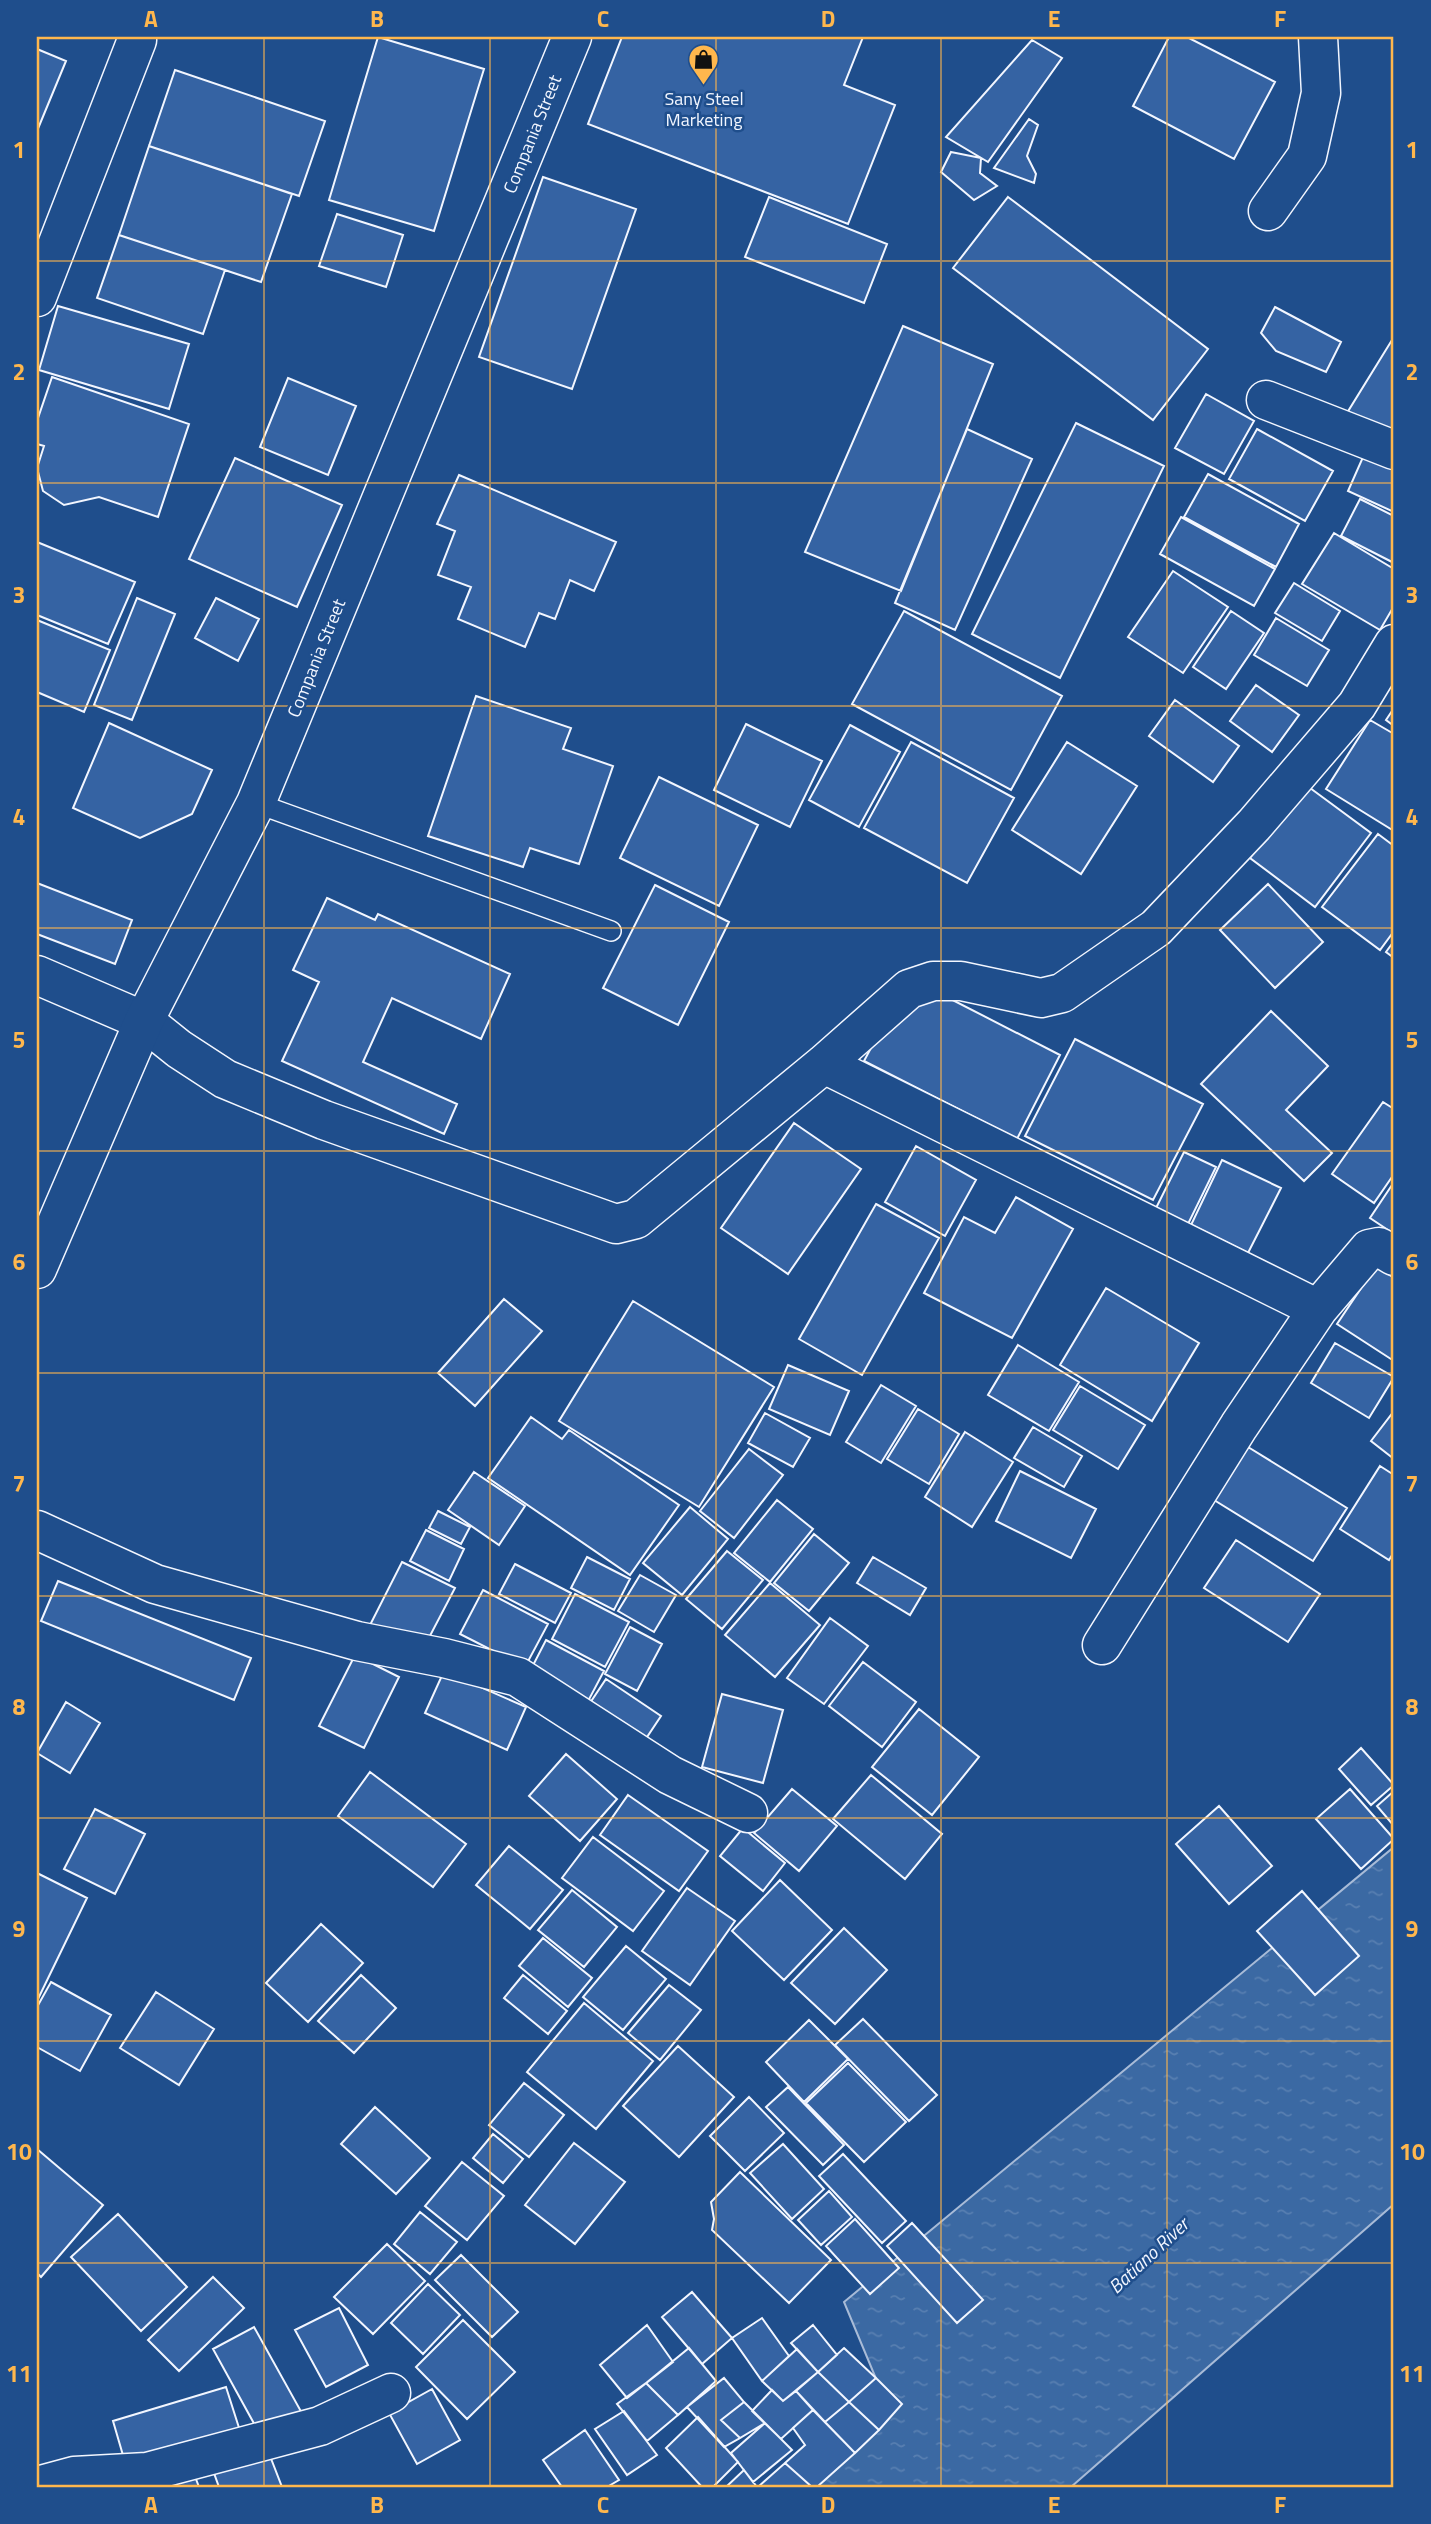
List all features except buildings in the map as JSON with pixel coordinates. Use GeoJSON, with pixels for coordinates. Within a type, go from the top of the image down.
{"type":"FeatureCollection","features":[{"type":"Feature","properties":{"kind":"street"},"geometry":{"type":"LineString","coordinates":[[37,297],[136,37]]}},
{"type":"Feature","properties":{"kind":"street","name":"Compania Street"},"geometry":{"type":"LineString","coordinates":[[37,1269],[144,1021],[256,803],[572,37]]}},
{"type":"Feature","properties":{"kind":"street"},"geometry":{"type":"LineString","coordinates":[[1268,211],[1307,156],[1321,93],[1318,37]]}},
{"type":"Feature","properties":{"kind":"street"},"geometry":{"type":"LineString","coordinates":[[1266,400],[1394,450]]}},
{"type":"Feature","properties":{"kind":"street"},"geometry":{"type":"LineString","coordinates":[[37,975],[144,1021],[179,1049],[225,1079],[324,1120],[616,1224],[636,1219],[824,1064],[909,989],[933,981],[961,981],[1041,998],[1062,993],[1156,928],[1254,825],[1357,705],[1394,644]]}},
{"type":"Feature","properties":{"kind":"street"},"geometry":{"type":"LineString","coordinates":[[824,1064],[1318,1309]]}},
{"type":"Feature","properties":{"kind":"street"},"geometry":{"type":"LineString","coordinates":[[1102,1645],[1238,1426],[1318,1309],[1369,1249],[1379,1247],[1394,1256]]}},
{"type":"Feature","properties":{"kind":"street"},"geometry":{"type":"LineString","coordinates":[[37,1530],[155,1584],[357,1641],[444,1658],[518,1677],[541,1689],[670,1775],[748,1813]]}},
{"type":"Feature","properties":{"kind":"street"},"geometry":{"type":"LineString","coordinates":[[37,2486],[74,2476],[147,2472],[320,2426],[391,2393]]}},
{"type":"Feature","properties":{"kind":"lane"},"geometry":{"type":"LineString","coordinates":[[256,803],[611,931]]}},
{"type":"Feature","properties":{"kind":"water","name":"Batiano River"},"geometry":{"type":"Polygon","coordinates":[[[1394,1847],[1394,2204],[1071,2487],[776,2487],[887,2405],[844,2302],[1394,1847]]]}},
{"type":"Feature","properties":{"kind":"place","name":"Sany Steel Marketing"},"geometry":{"type":"Point","coordinates":[704,87]}}]}
